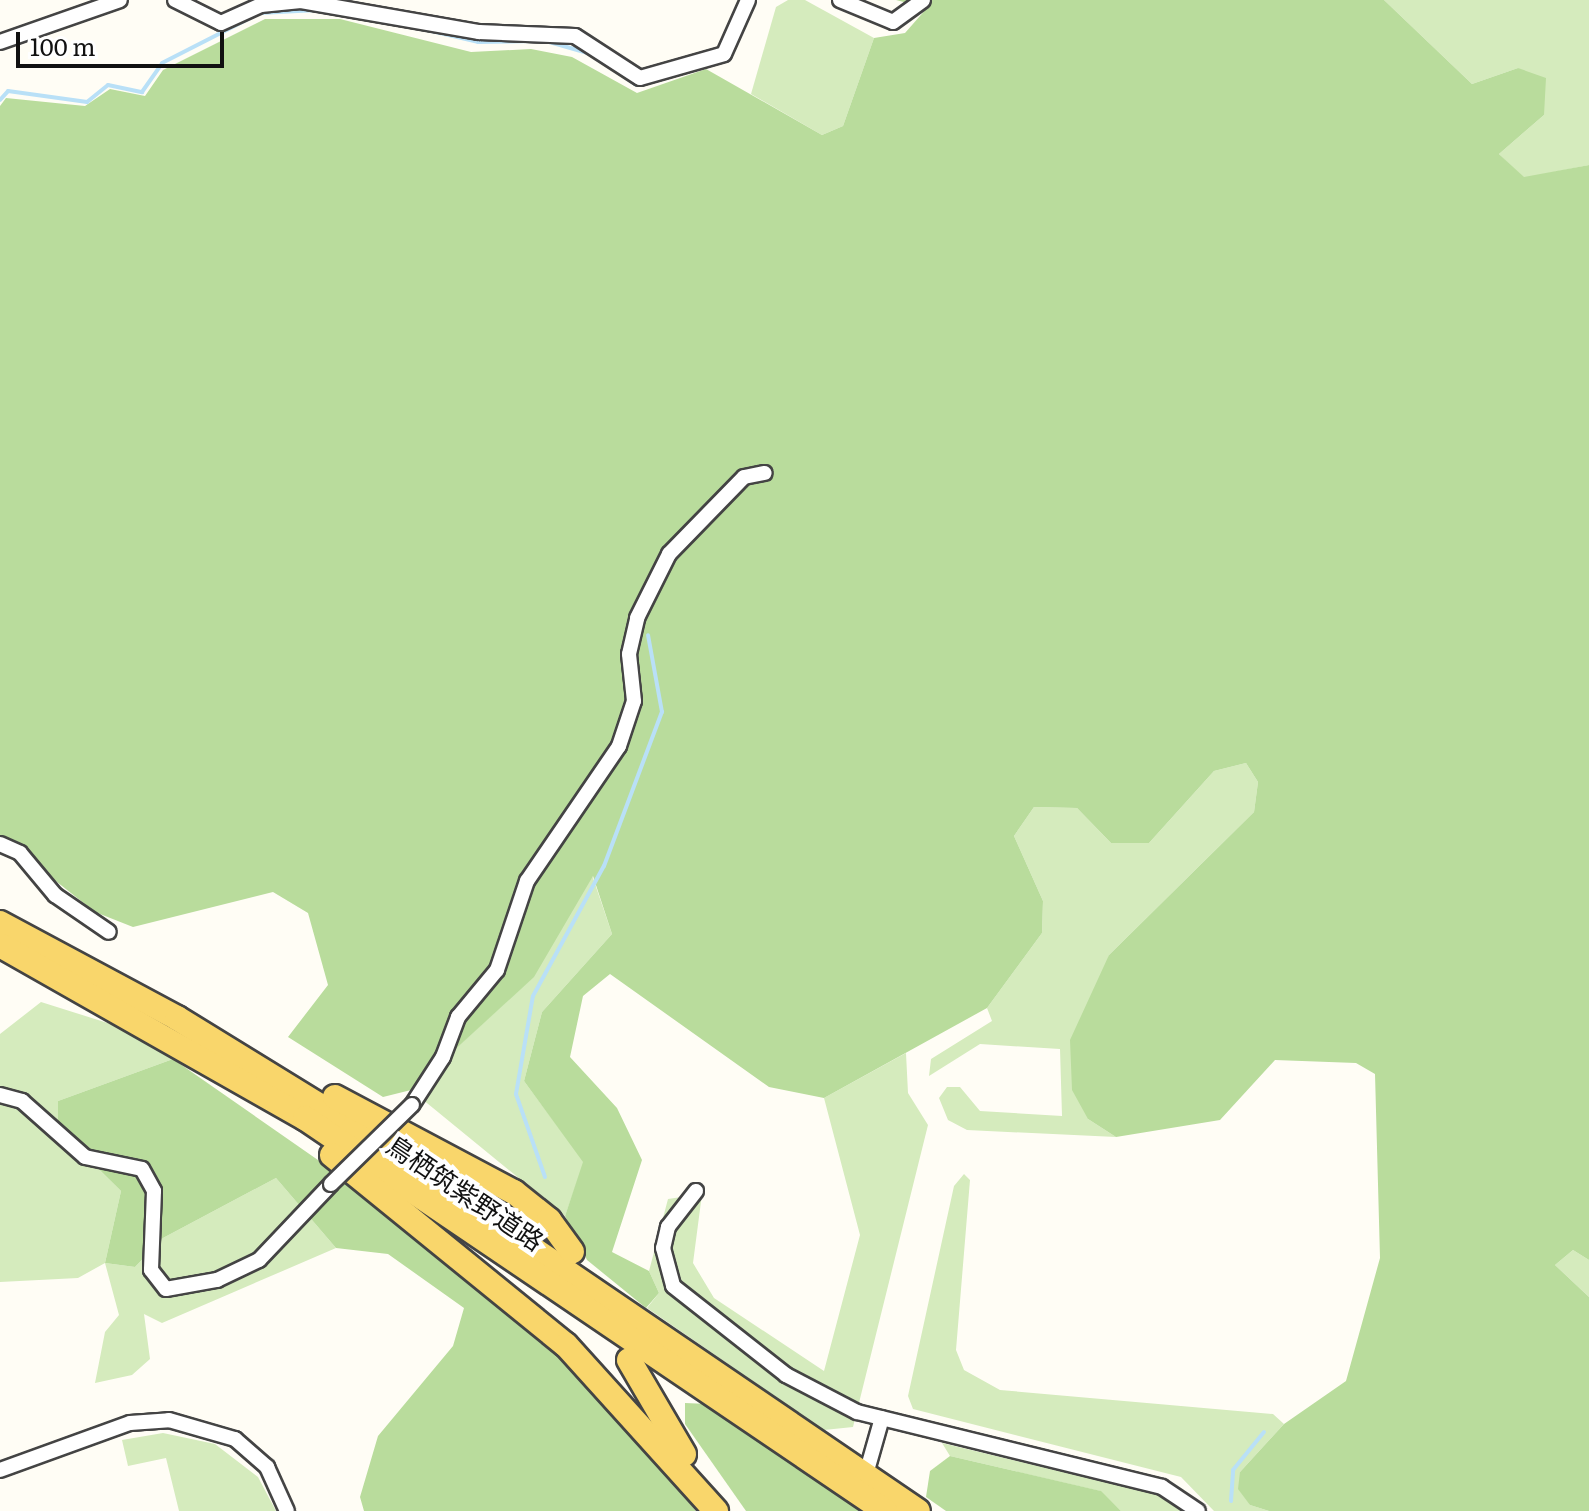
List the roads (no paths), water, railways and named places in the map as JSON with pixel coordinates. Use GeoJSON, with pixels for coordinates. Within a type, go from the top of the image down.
{"type":"FeatureCollection","features":[{"type":"Feature","properties":{"kind":"main road","name":"鳥栖筑紫野道路"},"geometry":{"type":"LineString","coordinates":[[0,923],[177,1018],[209,1048],[885,1511]]}},
{"type":"Feature","properties":{"kind":"main road","name":"鳥栖筑紫野道路"},"geometry":{"type":"LineString","coordinates":[[0,945],[209,1048],[866,1474],[918,1511]]}},
{"type":"Feature","properties":{"kind":"main road"},"geometry":{"type":"LineString","coordinates":[[209,1048],[514,1192],[549,1220],[572,1252]]}},
{"type":"Feature","properties":{"kind":"main road"},"geometry":{"type":"LineString","coordinates":[[209,1048],[495,1280],[618,1397],[718,1511]]}},
{"type":"Feature","properties":{"kind":"main road"},"geometry":{"type":"LineString","coordinates":[[629,1360],[718,1511]]}},
{"type":"Feature","properties":{"kind":"street"},"geometry":{"type":"LineString","coordinates":[[0,42],[120,0]]}},
{"type":"Feature","properties":{"kind":"street"},"geometry":{"type":"LineString","coordinates":[[175,0],[221,23],[261,5],[301,1],[479,32],[575,36],[640,78],[724,54],[748,0]]}},
{"type":"Feature","properties":{"kind":"street"},"geometry":{"type":"LineString","coordinates":[[840,0],[893,22],[923,0]]}},
{"type":"Feature","properties":{"kind":"street"},"geometry":{"type":"LineString","coordinates":[[0,1095],[22,1101],[85,1157],[142,1169],[154,1191],[151,1270],[166,1289],[217,1280],[259,1260],[412,1105],[458,1017],[497,970],[527,881],[619,746],[634,701],[629,654],[637,618],[669,554],[744,477],[765,473]]}},
{"type":"Feature","properties":{"kind":"street"},"geometry":{"type":"LineString","coordinates":[[0,844],[20,853],[55,895],[109,932]]}},
{"type":"Feature","properties":{"kind":"street"},"geometry":{"type":"LineString","coordinates":[[696,1191],[668,1227],[663,1248],[673,1286],[786,1375],[882,1418],[1162,1487],[1198,1511]]}},
{"type":"Feature","properties":{"kind":"street"},"geometry":{"type":"LineString","coordinates":[[866,1474],[882,1418]]}},
{"type":"Feature","properties":{"kind":"street"},"geometry":{"type":"LineString","coordinates":[[0,1470],[130,1423],[169,1420],[235,1439],[267,1467],[287,1511]]}},
{"type":"Feature","properties":{"kind":"waterway"},"geometry":{"type":"LineString","coordinates":[[0,100],[8,91],[87,102],[108,85],[142,92],[162,63],[260,13],[317,10]]}},
{"type":"Feature","properties":{"kind":"waterway"},"geometry":{"type":"LineString","coordinates":[[427,30],[478,42],[537,41]]}},
{"type":"Feature","properties":{"kind":"waterway"},"geometry":{"type":"LineString","coordinates":[[546,41],[591,54]]}},
{"type":"Feature","properties":{"kind":"waterway"},"geometry":{"type":"LineString","coordinates":[[612,68],[636,85]]}},
{"type":"Feature","properties":{"kind":"waterway"},"geometry":{"type":"LineString","coordinates":[[545,1177],[516,1094],[533,996],[604,866],[662,712],[648,635]]}},
{"type":"Feature","properties":{"kind":"waterway"},"geometry":{"type":"LineString","coordinates":[[1231,1501],[1233,1470],[1264,1432]]}}]}
